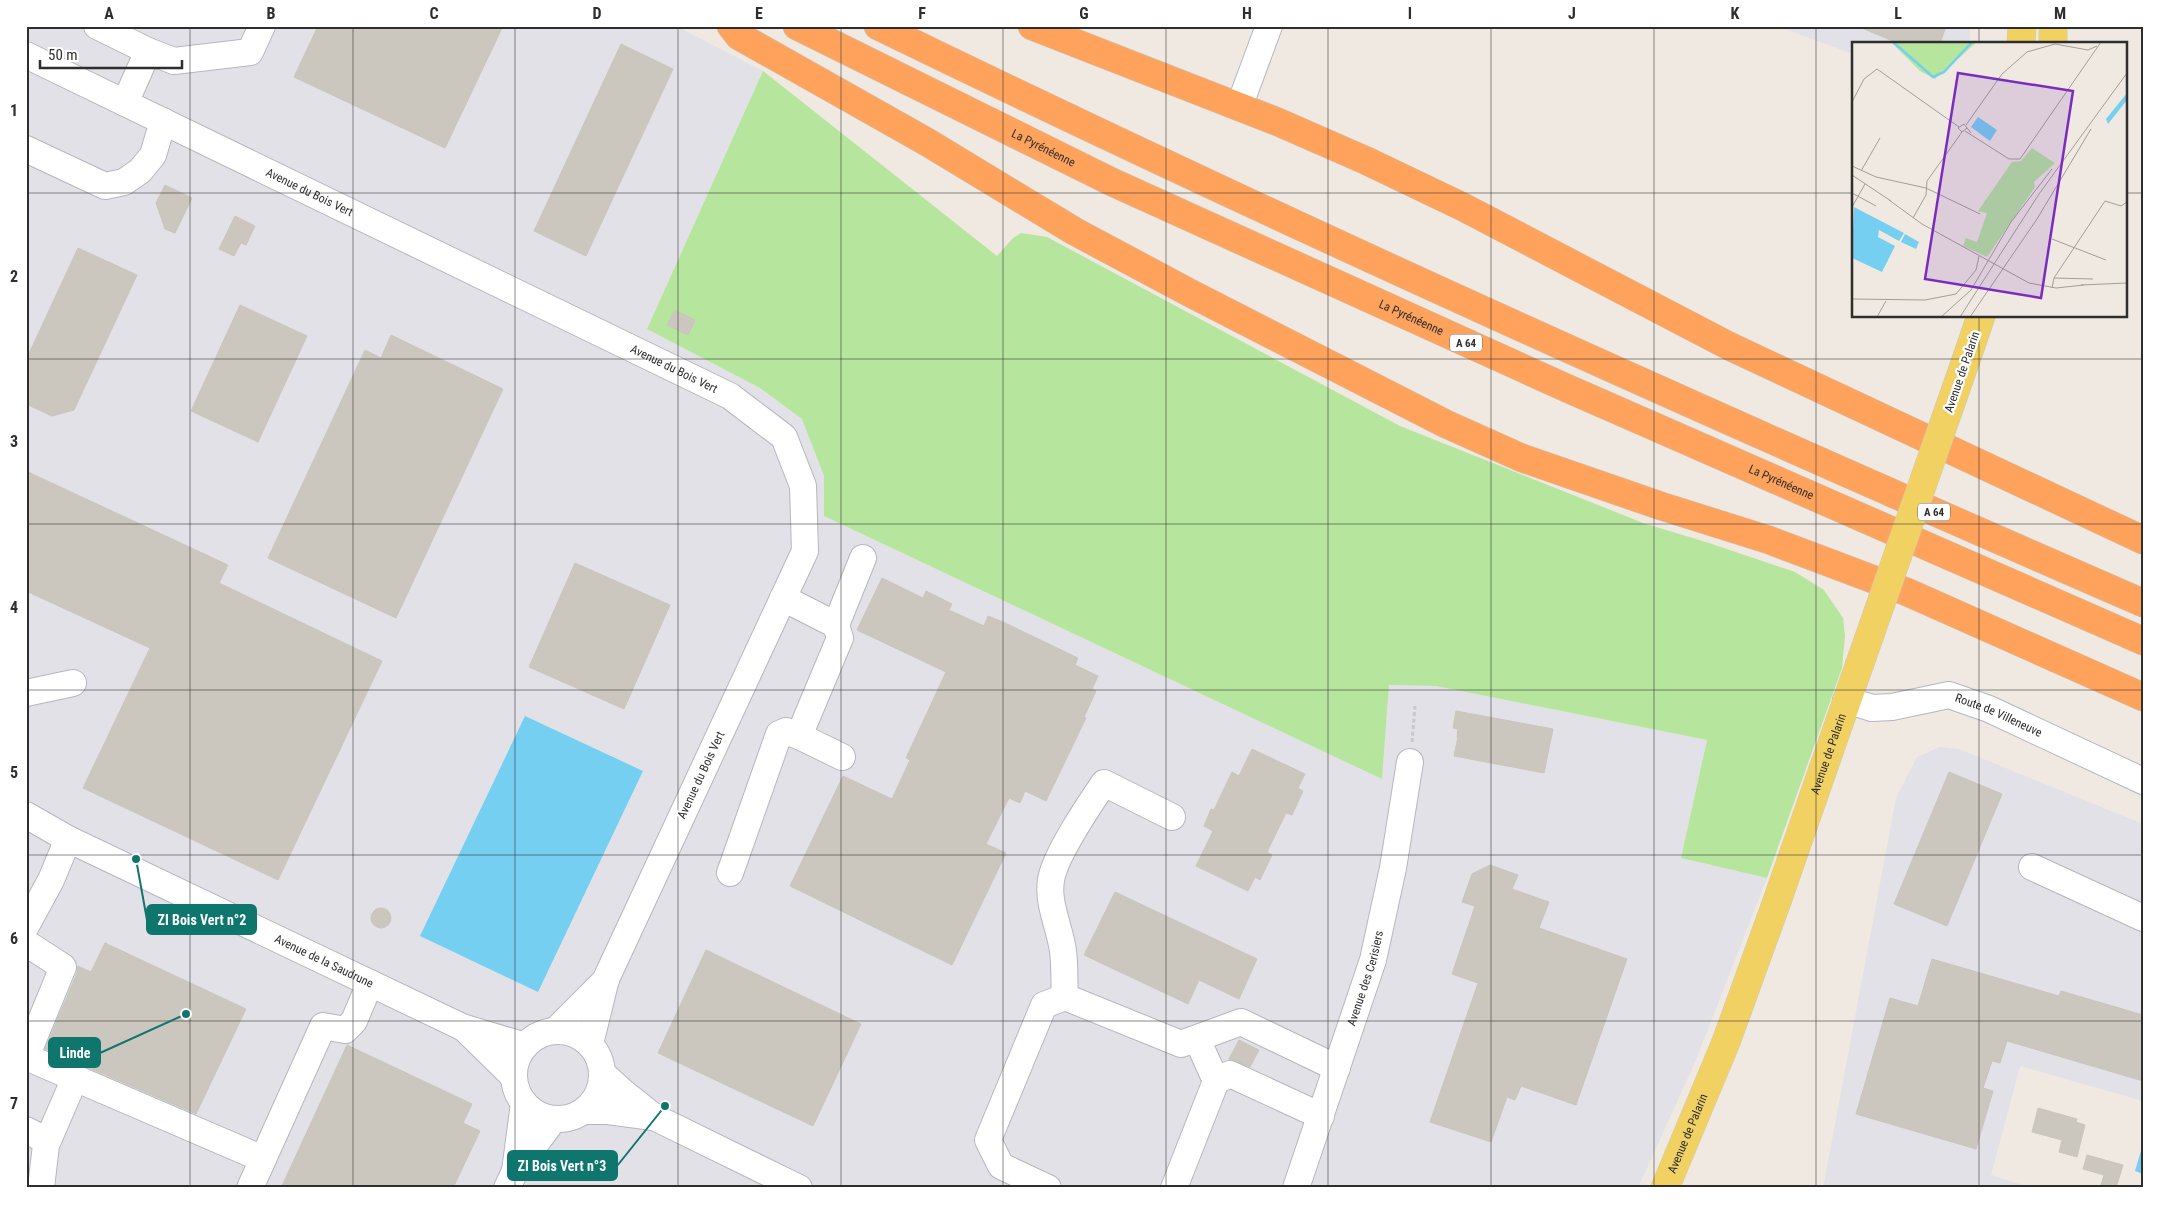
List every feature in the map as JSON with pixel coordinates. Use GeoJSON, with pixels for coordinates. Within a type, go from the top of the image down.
{"type":"FeatureCollection","features":[{"type":"Feature","properties":{"kind":"highway"},"geometry":{"type":"LineString","coordinates":[[731,26],[739,36],[927,142],[1074,231],[1446,424],[1522,458],[1651,503],[1769,540],[1907,592],[2143,697]]}},
{"type":"Feature","properties":{"kind":"highway","name":"La Pyrénéenne"},"geometry":{"type":"LineString","coordinates":[[798,26],[1112,182],[1562,386],[2143,641]]}},
{"type":"Feature","properties":{"kind":"highway","name":"A 64"},"geometry":{"type":"LineString","coordinates":[[878,26],[1126,144],[1569,349],[2143,603]]}},
{"type":"Feature","properties":{"kind":"highway"},"geometry":{"type":"LineString","coordinates":[[1032,26],[1239,107],[1376,165],[1463,207],[1729,346],[2143,540]]}},
{"type":"Feature","properties":{"kind":"main road"},"geometry":{"type":"LineString","coordinates":[[2021,42],[2022,26]]}},
{"type":"Feature","properties":{"kind":"main road"},"geometry":{"type":"LineString","coordinates":[[2053,26],[2053,42]]}},
{"type":"Feature","properties":{"kind":"main road","name":"Avenue de Palarin"},"geometry":{"type":"LineString","coordinates":[[1665,1188],[1726,1042],[1776,904],[1979,318]]}},
{"type":"Feature","properties":{"kind":"street"},"geometry":{"type":"LineString","coordinates":[[97,26],[148,51],[174,61],[250,52],[262,26]]}},
{"type":"Feature","properties":{"kind":"street"},"geometry":{"type":"LineString","coordinates":[[1239,107],[1269,26]]}},
{"type":"Feature","properties":{"kind":"street"},"geometry":{"type":"LineString","coordinates":[[125,103],[148,51]]}},
{"type":"Feature","properties":{"kind":"street","name":"Avenue du Bois Vert"},"geometry":{"type":"LineString","coordinates":[[26,55],[730,396],[784,437],[803,486],[805,551],[606,979],[590,1044]]}},
{"type":"Feature","properties":{"kind":"street"},"geometry":{"type":"LineString","coordinates":[[26,149],[105,186],[124,182],[140,171],[153,156],[163,121]]}},
{"type":"Feature","properties":{"kind":"street"},"geometry":{"type":"LineString","coordinates":[[799,736],[840,638],[836,625],[863,558]]}},
{"type":"Feature","properties":{"kind":"street"},"geometry":{"type":"LineString","coordinates":[[783,598],[836,625]]}},
{"type":"Feature","properties":{"kind":"street"},"geometry":{"type":"LineString","coordinates":[[26,693],[73,683]]}},
{"type":"Feature","properties":{"kind":"street","name":"Route de Villeneuve"},"geometry":{"type":"LineString","coordinates":[[1846,700],[1872,708],[1892,707],[1949,695],[1989,709],[2143,781]]}},
{"type":"Feature","properties":{"kind":"street"},"geometry":{"type":"LineString","coordinates":[[730,873],[779,734],[786,731],[842,757]]}},
{"type":"Feature","properties":{"kind":"street","name":"Avenue des Cerisiers"},"geometry":{"type":"LineString","coordinates":[[1296,1188],[1373,960],[1393,868],[1410,762]]}},
{"type":"Feature","properties":{"kind":"street"},"geometry":{"type":"LineString","coordinates":[[1065,997],[1063,950],[1053,914],[1050,880],[1058,860],[1077,825],[1104,782],[1172,817]]}},
{"type":"Feature","properties":{"kind":"street","name":"Avenue de la Saudrune"},"geometry":{"type":"LineString","coordinates":[[26,815],[68,840],[462,1027],[525,1046]]}},
{"type":"Feature","properties":{"kind":"street"},"geometry":{"type":"LineString","coordinates":[[26,926],[51,880],[68,840]]}},
{"type":"Feature","properties":{"kind":"street"},"geometry":{"type":"LineString","coordinates":[[2032,867],[2143,918]]}},
{"type":"Feature","properties":{"kind":"street"},"geometry":{"type":"LineString","coordinates":[[26,944],[63,967],[26,1057],[264,1159]]}},
{"type":"Feature","properties":{"kind":"street","name":"Avenue du Bois Vert"},"geometry":{"type":"LineString","coordinates":[[555,1031],[606,979]]}},
{"type":"Feature","properties":{"kind":"street"},"geometry":{"type":"LineString","coordinates":[[250,1188],[323,1026],[346,1030],[354,1021],[370,983]]}},
{"type":"Feature","properties":{"kind":"street"},"geometry":{"type":"LineString","coordinates":[[1048,1188],[1000,1166],[988,1140],[1044,1006],[1065,997],[1181,1044],[1241,1022],[1337,1068]]}},
{"type":"Feature","properties":{"kind":"street","name":"Avenue de la Saudrune"},"geometry":{"type":"LineString","coordinates":[[462,1027],[514,1077]]}},
{"type":"Feature","properties":{"kind":"street"},"geometry":{"type":"LineString","coordinates":[[584,1111],[594,1100],[601,1087],[601,1062],[590,1044],[580,1036],[568,1032],[555,1031],[533,1038],[518,1055],[514,1077],[517,1091],[524,1103],[542,1116],[564,1119],[584,1111],[608,1111],[654,1117]]}},
{"type":"Feature","properties":{"kind":"street"},"geometry":{"type":"LineString","coordinates":[[1197,1039],[1216,1081]]}},
{"type":"Feature","properties":{"kind":"street"},"geometry":{"type":"LineString","coordinates":[[602,1073],[654,1117],[799,1188]]}},
{"type":"Feature","properties":{"kind":"street"},"geometry":{"type":"LineString","coordinates":[[1174,1188],[1216,1081],[1230,1074],[1321,1116]]}},
{"type":"Feature","properties":{"kind":"street"},"geometry":{"type":"LineString","coordinates":[[41,1188],[37,1136],[75,1078]]}},
{"type":"Feature","properties":{"kind":"street"},"geometry":{"type":"LineString","coordinates":[[511,1180],[524,1103]]}},
{"type":"Feature","properties":{"kind":"street"},"geometry":{"type":"LineString","coordinates":[[511,1180],[554,1119]]}},
{"type":"Feature","properties":{"kind":"path"},"geometry":{"type":"LineString","coordinates":[[1410,762],[1415,706]]}},
{"type":"Feature","properties":{"kind":"shaded area"},"geometry":{"type":"Polygon","coordinates":[[[26,26],[676,26],[763,71],[647,329],[760,388],[802,419],[824,476],[824,516],[1382,779],[1389,685],[1436,686],[1707,740],[1681,858],[1767,878],[1696,1060],[1638,1188],[26,1188],[26,26]]]}},
{"type":"Feature","properties":{"kind":"shaded area"},"geometry":{"type":"Polygon","coordinates":[[[1776,26],[1970,26],[1970,42],[1852,42],[1852,54],[1776,26]]]}},
{"type":"Feature","properties":{"kind":"shaded area"},"geometry":{"type":"Polygon","coordinates":[[[1940,747],[1959,749],[2143,824],[2143,1101],[2020,1066],[1991,1175],[2032,1188],[1823,1188],[1896,798],[1917,757],[1940,747]]]}},
{"type":"Feature","properties":{"kind":"green space"},"geometry":{"type":"Polygon","coordinates":[[[763,71],[997,256],[1013,238],[1021,233],[1047,237],[1400,426],[1643,523],[1795,572],[1824,590],[1843,618],[1845,636],[1842,668],[1767,878],[1681,858],[1707,740],[1436,686],[1389,685],[1382,779],[824,516],[824,476],[802,419],[760,388],[647,329],[763,71]]]}},
{"type":"Feature","properties":{"kind":"water"},"geometry":{"type":"Polygon","coordinates":[[[525,716],[643,771],[538,992],[420,936],[525,716]]]}},
{"type":"Feature","properties":{"kind":"water"},"geometry":{"type":"Polygon","coordinates":[[[2143,1144],[2143,1174],[2135,1171],[2143,1144]]]}},
{"type":"Feature","properties":{"kind":"building"},"geometry":{"type":"Polygon","coordinates":[[[318,26],[503,26],[445,148],[294,77],[318,26]]]}},
{"type":"Feature","properties":{"kind":"building"},"geometry":{"type":"Polygon","coordinates":[[[1857,26],[1946,26],[1941,42],[1895,42],[1857,26]]]}},
{"type":"Feature","properties":{"kind":"building"},"geometry":{"type":"Polygon","coordinates":[[[621,44],[673,69],[586,256],[534,231],[621,44]]]}},
{"type":"Feature","properties":{"kind":"building"},"geometry":{"type":"Polygon","coordinates":[[[165,185],[192,198],[175,233],[165,229],[156,203],[165,185]]]}},
{"type":"Feature","properties":{"kind":"building"},"geometry":{"type":"Polygon","coordinates":[[[235,216],[255,226],[246,245],[241,243],[234,256],[219,249],[235,216]]]}},
{"type":"Feature","properties":{"kind":"building"},"geometry":{"type":"Polygon","coordinates":[[[78,248],[137,275],[74,410],[52,416],[26,404],[26,360],[78,248]]]}},
{"type":"Feature","properties":{"kind":"building"},"geometry":{"type":"Polygon","coordinates":[[[240,305],[307,336],[258,442],[191,411],[240,305]]]}},
{"type":"Feature","properties":{"kind":"building"},"geometry":{"type":"Polygon","coordinates":[[[675,310],[695,320],[688,335],[667,325],[675,310]]]}},
{"type":"Feature","properties":{"kind":"building"},"geometry":{"type":"Polygon","coordinates":[[[391,335],[503,389],[396,618],[268,558],[365,350],[381,358],[391,335]]]}},
{"type":"Feature","properties":{"kind":"building"},"geometry":{"type":"Polygon","coordinates":[[[26,471],[228,565],[219,583],[382,661],[278,880],[83,788],[150,648],[26,591],[26,471]]]}},
{"type":"Feature","properties":{"kind":"building"},"geometry":{"type":"Polygon","coordinates":[[[575,563],[670,605],[624,709],[529,667],[575,563]]]}},
{"type":"Feature","properties":{"kind":"building"},"geometry":{"type":"Polygon","coordinates":[[[882,578],[923,598],[926,591],[952,604],[949,610],[984,626],[988,616],[1003,622],[1078,658],[1075,665],[1098,676],[1092,689],[1096,691],[1084,717],[1086,718],[1046,801],[1025,791],[1020,803],[1009,798],[986,844],[1006,853],[952,965],[790,886],[843,776],[892,799],[910,760],[906,758],[946,672],[857,630],[882,578]]]}},
{"type":"Feature","properties":{"kind":"building"},"geometry":{"type":"Polygon","coordinates":[[[1456,711],[1553,729],[1544,773],[1454,756],[1458,737],[1458,729],[1453,728],[1456,711]]]}},
{"type":"Feature","properties":{"kind":"building"},"geometry":{"type":"Polygon","coordinates":[[[1252,749],[1305,774],[1298,788],[1303,791],[1292,815],[1286,813],[1267,852],[1272,855],[1260,880],[1255,877],[1248,891],[1196,866],[1213,831],[1204,826],[1211,809],[1214,810],[1232,772],[1239,776],[1252,749]]]}},
{"type":"Feature","properties":{"kind":"building"},"geometry":{"type":"Polygon","coordinates":[[[1949,772],[2002,794],[1947,926],[1894,904],[1949,772]]]}},
{"type":"Feature","properties":{"kind":"building"},"geometry":{"type":"Polygon","coordinates":[[[1490,865],[1518,875],[1512,889],[1549,902],[1539,928],[1627,959],[1576,1105],[1521,1086],[1515,1100],[1507,1097],[1491,1142],[1430,1122],[1478,983],[1452,974],[1475,906],[1462,902],[1472,874],[1490,865]]]}},
{"type":"Feature","properties":{"kind":"building"},"geometry":{"type":"Polygon","coordinates":[[[1115,892],[1257,959],[1239,999],[1199,980],[1188,1004],[1084,955],[1115,892]]]}},
{"type":"Feature","properties":{"kind":"building"},"geometry":{"type":"Polygon","coordinates":[[[381,908],[388,911],[391,918],[388,925],[381,928],[374,925],[371,918],[374,911],[381,908]]]}},
{"type":"Feature","properties":{"kind":"building"},"geometry":{"type":"Polygon","coordinates":[[[105,943],[246,1009],[196,1114],[45,1049],[77,973],[78,966],[91,972],[105,943]]]}},
{"type":"Feature","properties":{"kind":"building"},"geometry":{"type":"Polygon","coordinates":[[[706,950],[861,1024],[813,1126],[658,1053],[706,950]]]}},
{"type":"Feature","properties":{"kind":"building"},"geometry":{"type":"Polygon","coordinates":[[[1932,959],[2059,996],[2061,991],[2143,1015],[2143,1081],[2007,1041],[2000,1063],[1992,1061],[1983,1088],[1993,1091],[1976,1149],[1856,1114],[1890,998],[1918,1006],[1932,959]]]}},
{"type":"Feature","properties":{"kind":"building"},"geometry":{"type":"Polygon","coordinates":[[[1239,1040],[1259,1050],[1250,1067],[1229,1059],[1239,1040]]]}},
{"type":"Feature","properties":{"kind":"building"},"geometry":{"type":"Polygon","coordinates":[[[347,1045],[472,1104],[463,1123],[480,1131],[453,1188],[281,1188],[347,1045]]]}},
{"type":"Feature","properties":{"kind":"building"},"geometry":{"type":"Polygon","coordinates":[[[2038,1108],[2077,1119],[2076,1122],[2085,1125],[2077,1157],[2059,1152],[2062,1140],[2032,1132],[2038,1108]]]}},
{"type":"Feature","properties":{"kind":"building"},"geometry":{"type":"Polygon","coordinates":[[[2087,1155],[2123,1165],[2116,1188],[2100,1188],[2104,1175],[2083,1169],[2087,1155]]]}},
{"type":"Feature","properties":{"kind":"place","name":"ZI Bois Vert n°2"},"geometry":{"type":"Point","coordinates":[136,859]}},
{"type":"Feature","properties":{"kind":"place","name":"Linde"},"geometry":{"type":"Point","coordinates":[186,1014]}},
{"type":"Feature","properties":{"kind":"place","name":"ZI Bois Vert n°3"},"geometry":{"type":"Point","coordinates":[665,1106]}}]}
